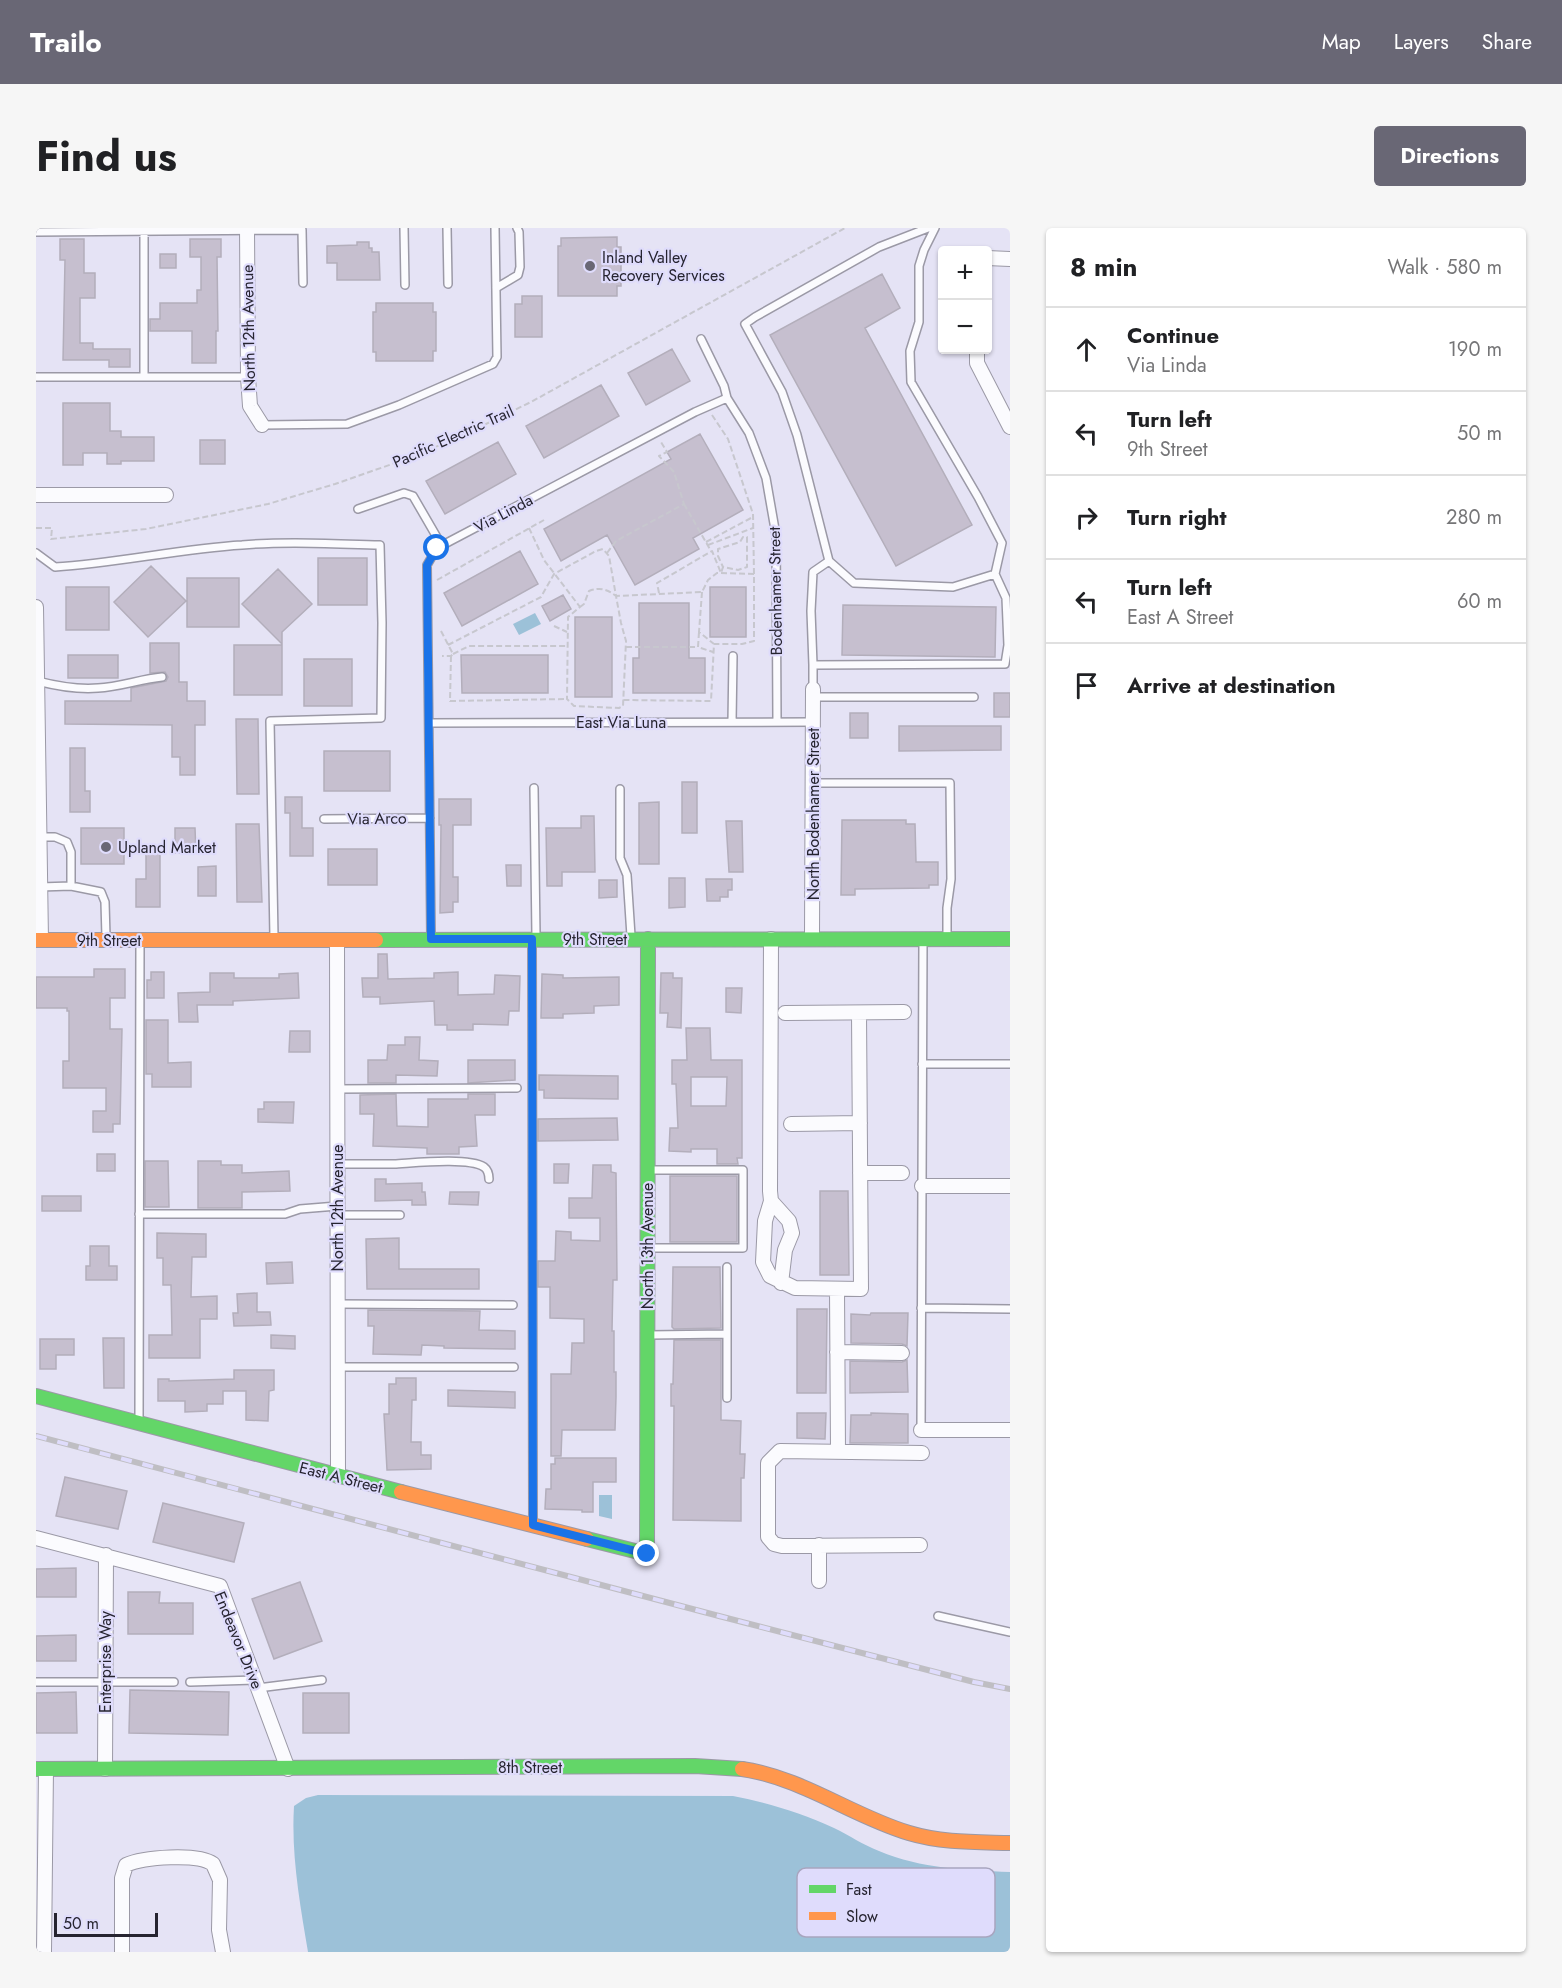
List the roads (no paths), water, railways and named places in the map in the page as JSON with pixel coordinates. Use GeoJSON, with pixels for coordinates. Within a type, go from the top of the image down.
{"type":"FeatureCollection","features":[{"type":"Feature","properties":{"kind":"street","name":"North 12th Avenue"},"geometry":{"type":"LineString","coordinates":[[247,229],[250,406],[262,425]]}},
{"type":"Feature","properties":{"kind":"street"},"geometry":{"type":"LineString","coordinates":[[992,258],[1010,259]]}},
{"type":"Feature","properties":{"kind":"street"},"geometry":{"type":"LineString","coordinates":[[977,354],[977,363],[1010,427]]}},
{"type":"Feature","properties":{"kind":"street"},"geometry":{"type":"LineString","coordinates":[[36,495],[166,495]]}},
{"type":"Feature","properties":{"kind":"street"},"geometry":{"type":"LineString","coordinates":[[36,607],[37,813],[40,887],[38,940]]}},
{"type":"Feature","properties":{"kind":"street","name":"North Bodenhamer Street"},"geometry":{"type":"LineString","coordinates":[[813,693],[813,939]]}},
{"type":"Feature","properties":{"kind":"street","name":"North 13th Avenue"},"geometry":{"type":"LineString","coordinates":[[647,1554],[648,939]]}},
{"type":"Feature","properties":{"kind":"street"},"geometry":{"type":"LineString","coordinates":[[771,939],[771,1201],[765,1221],[763,1262],[770,1276],[795,1288],[861,1289],[859,1013]]}},
{"type":"Feature","properties":{"kind":"street","name":"9th Street"},"geometry":{"type":"LineString","coordinates":[[38,940],[1010,939]]}},
{"type":"Feature","properties":{"kind":"street","name":"North 12th Avenue"},"geometry":{"type":"LineString","coordinates":[[337,940],[338,1476]]}},
{"type":"Feature","properties":{"kind":"street"},"geometry":{"type":"LineString","coordinates":[[785,1013],[904,1012]]}},
{"type":"Feature","properties":{"kind":"street"},"geometry":{"type":"LineString","coordinates":[[791,1124],[860,1123]]}},
{"type":"Feature","properties":{"kind":"street"},"geometry":{"type":"LineString","coordinates":[[860,1173],[902,1173]]}},
{"type":"Feature","properties":{"kind":"street"},"geometry":{"type":"LineString","coordinates":[[922,1186],[1010,1186]]}},
{"type":"Feature","properties":{"kind":"street"},"geometry":{"type":"LineString","coordinates":[[771,1201],[789,1221],[792,1233],[785,1250],[781,1283]]}},
{"type":"Feature","properties":{"kind":"street"},"geometry":{"type":"LineString","coordinates":[[764,1244],[785,1250]]}},
{"type":"Feature","properties":{"kind":"street"},"geometry":{"type":"LineString","coordinates":[[837,1289],[838,1452]]}},
{"type":"Feature","properties":{"kind":"street"},"geometry":{"type":"LineString","coordinates":[[837,1352],[902,1353]]}},
{"type":"Feature","properties":{"kind":"street","name":"East A Street"},"geometry":{"type":"LineString","coordinates":[[36,1396],[338,1476],[647,1554]]}},
{"type":"Feature","properties":{"kind":"street"},"geometry":{"type":"LineString","coordinates":[[921,1430],[1010,1430]]}},
{"type":"Feature","properties":{"kind":"street"},"geometry":{"type":"LineString","coordinates":[[920,1545],[782,1546],[774,1544],[768,1537],[768,1463],[780,1451],[921,1453]]}},
{"type":"Feature","properties":{"kind":"street","name":"Endeavor Drive"},"geometry":{"type":"LineString","coordinates":[[36,1538],[220,1586],[288,1769]]}},
{"type":"Feature","properties":{"kind":"street"},"geometry":{"type":"LineString","coordinates":[[819,1545],[819,1581]]}},
{"type":"Feature","properties":{"kind":"street","name":"Enterprise Way"},"geometry":{"type":"LineString","coordinates":[[105,1769],[106,1555]]}},
{"type":"Feature","properties":{"kind":"street","name":"8th Street"},"geometry":{"type":"LineString","coordinates":[[41,1769],[727,1767],[788,1780],[875,1821],[911,1834],[948,1841],[1010,1843]]}},
{"type":"Feature","properties":{"kind":"street"},"geometry":{"type":"LineString","coordinates":[[41,1769],[40,1872],[44,1952]]}},
{"type":"Feature","properties":{"kind":"street"},"geometry":{"type":"LineString","coordinates":[[122,1952],[122,1878],[126,1865],[144,1859],[167,1858],[201,1858],[213,1864],[220,1880],[219,1930],[223,1952]]}},
{"type":"Feature","properties":{"kind":"lane"},"geometry":{"type":"LineString","coordinates":[[404,228],[405,285]]}},
{"type":"Feature","properties":{"kind":"lane"},"geometry":{"type":"LineString","coordinates":[[447,228],[448,284]]}},
{"type":"Feature","properties":{"kind":"lane"},"geometry":{"type":"LineString","coordinates":[[262,425],[347,424],[399,405],[493,364],[497,357],[495,228]]}},
{"type":"Feature","properties":{"kind":"lane"},"geometry":{"type":"LineString","coordinates":[[496,288],[518,275],[520,267],[517,228]]}},
{"type":"Feature","properties":{"kind":"lane"},"geometry":{"type":"LineString","coordinates":[[928,228],[879,247],[754,316],[746,324],[783,392],[797,435],[829,561],[854,584],[953,587],[995,574]]}},
{"type":"Feature","properties":{"kind":"lane"},"geometry":{"type":"LineString","coordinates":[[813,665],[1005,664],[1008,645],[1006,598],[995,574],[1002,543],[911,382],[910,351],[919,322],[919,266],[935,228]]}},
{"type":"Feature","properties":{"kind":"lane"},"geometry":{"type":"LineString","coordinates":[[36,232],[302,230],[303,283]]}},
{"type":"Feature","properties":{"kind":"lane"},"geometry":{"type":"LineString","coordinates":[[144,231],[144,376]]}},
{"type":"Feature","properties":{"kind":"lane","name":"Bodenhamer Street"},"geometry":{"type":"LineString","coordinates":[[701,339],[724,386],[727,398],[749,433],[766,478],[776,535],[777,722]]}},
{"type":"Feature","properties":{"kind":"lane"},"geometry":{"type":"LineString","coordinates":[[36,377],[248,377]]}},
{"type":"Feature","properties":{"kind":"lane","name":"Via Linda"},"geometry":{"type":"LineString","coordinates":[[431,939],[427,565],[437,548],[695,411],[727,398]]}},
{"type":"Feature","properties":{"kind":"lane"},"geometry":{"type":"LineString","coordinates":[[358,508],[404,494],[413,496],[442,546]]}},
{"type":"Feature","properties":{"kind":"lane"},"geometry":{"type":"LineString","coordinates":[[36,553],[55,567],[243,545],[380,545],[381,718],[270,721],[274,940]]}},
{"type":"Feature","properties":{"kind":"lane"},"geometry":{"type":"LineString","coordinates":[[829,561],[813,572],[811,611],[813,693],[974,697]]}},
{"type":"Feature","properties":{"kind":"lane"},"geometry":{"type":"LineString","coordinates":[[732,722],[733,656]]}},
{"type":"Feature","properties":{"kind":"lane"},"geometry":{"type":"LineString","coordinates":[[37,674],[62,687],[84,689],[162,677]]}},
{"type":"Feature","properties":{"kind":"lane","name":"East Via Luna"},"geometry":{"type":"LineString","coordinates":[[429,723],[813,722]]}},
{"type":"Feature","properties":{"kind":"lane"},"geometry":{"type":"LineString","coordinates":[[813,783],[950,783],[951,879],[947,908],[947,939]]}},
{"type":"Feature","properties":{"kind":"lane"},"geometry":{"type":"LineString","coordinates":[[533,1525],[534,788]]}},
{"type":"Feature","properties":{"kind":"lane"},"geometry":{"type":"LineString","coordinates":[[620,789],[620,858],[627,875],[631,939]]}},
{"type":"Feature","properties":{"kind":"lane","name":"Via Arco"},"geometry":{"type":"LineString","coordinates":[[324,819],[430,818]]}},
{"type":"Feature","properties":{"kind":"lane"},"geometry":{"type":"LineString","coordinates":[[39,837],[55,837],[67,842],[71,852],[71,886]]}},
{"type":"Feature","properties":{"kind":"lane"},"geometry":{"type":"LineString","coordinates":[[40,887],[71,886],[101,892],[105,902],[106,940]]}},
{"type":"Feature","properties":{"kind":"lane"},"geometry":{"type":"LineString","coordinates":[[921,1430],[923,939]]}},
{"type":"Feature","properties":{"kind":"lane"},"geometry":{"type":"LineString","coordinates":[[139,1423],[140,940]]}},
{"type":"Feature","properties":{"kind":"lane"},"geometry":{"type":"LineString","coordinates":[[922,1064],[1010,1064]]}},
{"type":"Feature","properties":{"kind":"lane"},"geometry":{"type":"LineString","coordinates":[[337,1089],[517,1088]]}},
{"type":"Feature","properties":{"kind":"lane"},"geometry":{"type":"LineString","coordinates":[[337,1164],[397,1164],[416,1161],[469,1163],[482,1165],[488,1171],[489,1179]]}},
{"type":"Feature","properties":{"kind":"lane"},"geometry":{"type":"LineString","coordinates":[[647,1170],[743,1170],[743,1248],[647,1248]]}},
{"type":"Feature","properties":{"kind":"lane"},"geometry":{"type":"LineString","coordinates":[[139,1214],[285,1214],[300,1209],[400,1215]]}},
{"type":"Feature","properties":{"kind":"lane"},"geometry":{"type":"LineString","coordinates":[[727,1267],[727,1398]]}},
{"type":"Feature","properties":{"kind":"lane"},"geometry":{"type":"LineString","coordinates":[[337,1304],[513,1305]]}},
{"type":"Feature","properties":{"kind":"lane"},"geometry":{"type":"LineString","coordinates":[[921,1308],[1010,1309]]}},
{"type":"Feature","properties":{"kind":"lane"},"geometry":{"type":"LineString","coordinates":[[647,1335],[727,1334]]}},
{"type":"Feature","properties":{"kind":"lane"},"geometry":{"type":"LineString","coordinates":[[338,1367],[514,1367]]}},
{"type":"Feature","properties":{"kind":"lane"},"geometry":{"type":"LineString","coordinates":[[938,1616],[1010,1632]]}},
{"type":"Feature","properties":{"kind":"lane"},"geometry":{"type":"LineString","coordinates":[[190,1682],[257,1684],[322,1680]]}},
{"type":"Feature","properties":{"kind":"lane"},"geometry":{"type":"LineString","coordinates":[[36,1682],[174,1682]]}},
{"type":"Feature","properties":{"kind":"water"},"geometry":{"type":"Polygon","coordinates":[[[535,613],[541,624],[519,635],[513,624],[535,613]]]}},
{"type":"Feature","properties":{"kind":"water"},"geometry":{"type":"Polygon","coordinates":[[[599,1495],[612,1495],[612,1519],[599,1516],[599,1495]]]}},
{"type":"Feature","properties":{"kind":"water"},"geometry":{"type":"Polygon","coordinates":[[[318,1795],[733,1796],[785,1809],[809,1818],[834,1828],[873,1849],[895,1857],[944,1868],[797,1868],[797,1937],[995,1937],[995,1871],[1010,1872],[1010,1952],[308,1952],[299,1898],[293,1824],[294,1806],[306,1798],[318,1795]]]}},
{"type":"Feature","properties":{"kind":"railway"},"geometry":{"type":"LineString","coordinates":[[36,1436],[719,1616],[974,1682],[1010,1689]]}},
{"type":"Feature","properties":{"kind":"place","name":"Inland Valley Recovery Services"},"geometry":{"type":"Point","coordinates":[590,266]}},
{"type":"Feature","properties":{"kind":"place","name":"Upland Market"},"geometry":{"type":"Point","coordinates":[106,847]}}]}
